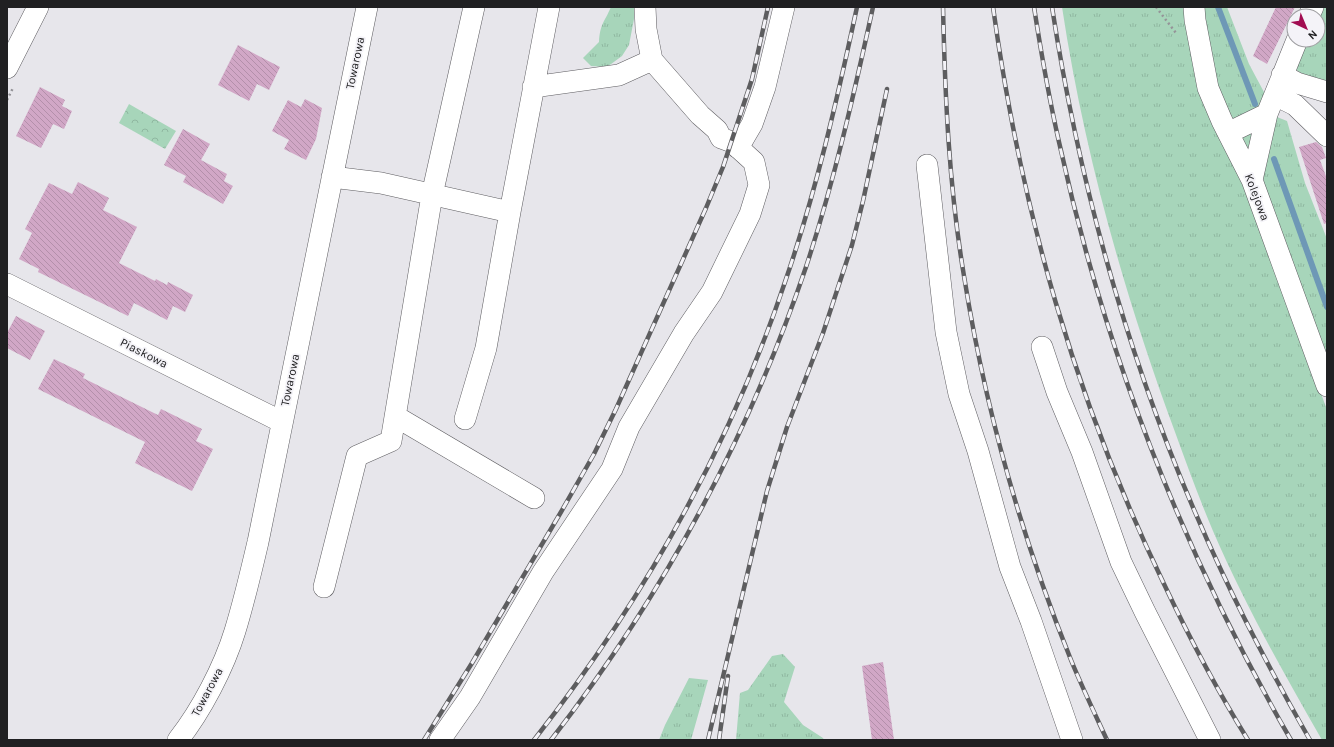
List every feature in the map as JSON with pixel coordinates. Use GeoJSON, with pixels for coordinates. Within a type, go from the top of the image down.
{"type":"FeatureCollection","features":[{"type":"Feature","properties":{"kind":"street"},"geometry":{"type":"LineString","coordinates":[[7,68],[38,7]]}},
{"type":"Feature","properties":{"kind":"street","name":"Towarowa"},"geometry":{"type":"LineString","coordinates":[[178,740],[195,715],[211,685],[235,632],[258,542],[367,7]]}},
{"type":"Feature","properties":{"kind":"street"},"geometry":{"type":"LineString","coordinates":[[324,587],[357,456],[390,441],[432,195],[474,7]]}},
{"type":"Feature","properties":{"kind":"street"},"geometry":{"type":"LineString","coordinates":[[465,419],[486,348],[549,7]]}},
{"type":"Feature","properties":{"kind":"street"},"geometry":{"type":"LineString","coordinates":[[440,740],[470,697],[543,572],[612,469],[629,427],[684,333],[712,292],[750,214],[759,185],[754,162],[732,142],[721,138],[717,130],[700,115],[652,60],[646,29],[645,7]]}},
{"type":"Feature","properties":{"kind":"street"},"geometry":{"type":"LineString","coordinates":[[738,148],[752,124],[765,87],[784,7]]}},
{"type":"Feature","properties":{"kind":"street","name":"Kolejowa"},"geometry":{"type":"LineString","coordinates":[[1194,7],[1208,88],[1228,133],[1252,180],[1327,386]]}},
{"type":"Feature","properties":{"kind":"street"},"geometry":{"type":"LineString","coordinates":[[1252,180],[1267,114],[1294,48]]}},
{"type":"Feature","properties":{"kind":"street"},"geometry":{"type":"LineString","coordinates":[[534,87],[619,76],[652,60]]}},
{"type":"Feature","properties":{"kind":"street"},"geometry":{"type":"LineString","coordinates":[[1282,75],[1297,83],[1327,92]]}},
{"type":"Feature","properties":{"kind":"street"},"geometry":{"type":"LineString","coordinates":[[1275,95],[1295,105],[1327,136]]}},
{"type":"Feature","properties":{"kind":"street"},"geometry":{"type":"LineString","coordinates":[[1228,133],[1267,114]]}},
{"type":"Feature","properties":{"kind":"street"},"geometry":{"type":"LineString","coordinates":[[927,165],[946,332],[959,394],[978,451],[1010,567],[1031,621],[1072,740]]}},
{"type":"Feature","properties":{"kind":"street"},"geometry":{"type":"LineString","coordinates":[[332,176],[381,183],[510,212]]}},
{"type":"Feature","properties":{"kind":"street","name":"Piaskowa"},"geometry":{"type":"LineString","coordinates":[[7,284],[282,422]]}},
{"type":"Feature","properties":{"kind":"street"},"geometry":{"type":"LineString","coordinates":[[1042,347],[1057,392],[1082,452],[1121,562],[1210,740]]}},
{"type":"Feature","properties":{"kind":"street"},"geometry":{"type":"LineString","coordinates":[[395,416],[534,498]]}},
{"type":"Feature","properties":{"kind":"green space"},"geometry":{"type":"Polygon","coordinates":[[[611,7],[634,7],[634,19],[629,45],[622,56],[607,67],[591,66],[583,58],[599,42],[601,27],[611,7]]]}},
{"type":"Feature","properties":{"kind":"green space"},"geometry":{"type":"Polygon","coordinates":[[[1062,7],[1227,7],[1249,64],[1265,94],[1241,171],[1327,410],[1327,740],[1322,740],[1251,611],[1225,558],[1193,482],[1156,380],[1123,275],[1094,169],[1071,61],[1062,7]]]}},
{"type":"Feature","properties":{"kind":"green space"},"geometry":{"type":"Polygon","coordinates":[[[1327,7],[1327,83],[1308,78],[1295,69],[1302,48],[1326,48],[1326,8],[1320,8],[1327,7]]]}},
{"type":"Feature","properties":{"kind":"green space"},"geometry":{"type":"Polygon","coordinates":[[[129,104],[176,131],[165,149],[119,123],[129,104]]]}},
{"type":"Feature","properties":{"kind":"green space"},"geometry":{"type":"Polygon","coordinates":[[[1277,117],[1287,121],[1305,183],[1327,239],[1327,361],[1266,195],[1262,170],[1277,117]]]}},
{"type":"Feature","properties":{"kind":"green space"},"geometry":{"type":"Polygon","coordinates":[[[783,654],[795,667],[784,702],[803,725],[824,740],[736,740],[740,693],[748,690],[772,656],[783,654]]]}},
{"type":"Feature","properties":{"kind":"green space"},"geometry":{"type":"Polygon","coordinates":[[[689,678],[708,680],[691,740],[659,740],[665,725],[689,678]]]}},
{"type":"Feature","properties":{"kind":"building"},"geometry":{"type":"Polygon","coordinates":[[[1276,7],[1295,7],[1286,8],[1286,25],[1267,64],[1253,56],[1276,7]]]}},
{"type":"Feature","properties":{"kind":"building"},"geometry":{"type":"Polygon","coordinates":[[[238,45],[280,67],[269,90],[257,84],[249,101],[218,85],[238,45]]]}},
{"type":"Feature","properties":{"kind":"building"},"geometry":{"type":"Polygon","coordinates":[[[40,87],[65,100],[62,106],[72,111],[64,129],[53,124],[41,148],[16,136],[40,87]]]}},
{"type":"Feature","properties":{"kind":"building"},"geometry":{"type":"Polygon","coordinates":[[[305,99],[322,108],[316,139],[306,160],[284,149],[289,140],[272,131],[288,100],[301,107],[305,99]]]}},
{"type":"Feature","properties":{"kind":"building"},"geometry":{"type":"Polygon","coordinates":[[[183,129],[210,144],[201,160],[227,174],[224,181],[233,186],[223,204],[183,182],[186,176],[164,165],[183,129]]]}},
{"type":"Feature","properties":{"kind":"building"},"geometry":{"type":"Polygon","coordinates":[[[1316,142],[1322,147],[1326,158],[1320,160],[1327,179],[1327,223],[1324,224],[1299,147],[1316,142]]]}},
{"type":"Feature","properties":{"kind":"building"},"geometry":{"type":"Polygon","coordinates":[[[78,182],[109,198],[103,210],[137,227],[119,263],[155,281],[156,279],[167,285],[168,282],[193,295],[185,312],[173,306],[167,320],[134,303],[128,316],[38,272],[39,269],[19,259],[32,233],[25,229],[49,183],[72,194],[78,182]]]}},
{"type":"Feature","properties":{"kind":"building"},"geometry":{"type":"Polygon","coordinates":[[[16,316],[45,331],[30,360],[7,348],[7,333],[16,316]]]}},
{"type":"Feature","properties":{"kind":"building"},"geometry":{"type":"Polygon","coordinates":[[[54,359],[85,374],[83,378],[158,415],[161,409],[202,429],[196,441],[213,449],[192,491],[135,463],[145,442],[38,389],[54,359]]]}},
{"type":"Feature","properties":{"kind":"building"},"geometry":{"type":"Polygon","coordinates":[[[883,662],[894,740],[872,740],[862,666],[883,662]]]}},
{"type":"Feature","properties":{"kind":"waterway"},"geometry":{"type":"LineString","coordinates":[[1218,7],[1255,104]]}},
{"type":"Feature","properties":{"kind":"waterway"},"geometry":{"type":"LineString","coordinates":[[1274,159],[1327,307]]}},
{"type":"Feature","properties":{"kind":"railway"},"geometry":{"type":"LineString","coordinates":[[424,740],[472,663],[561,512],[594,454],[616,409],[723,167],[752,79],[768,7]]}},
{"type":"Feature","properties":{"kind":"railway"},"geometry":{"type":"LineString","coordinates":[[534,740],[611,634],[646,578],[679,522],[737,405],[763,344],[807,214],[834,111],[857,7]]}},
{"type":"Feature","properties":{"kind":"railway"},"geometry":{"type":"LineString","coordinates":[[551,740],[630,630],[665,573],[729,454],[757,393],[783,331],[806,267],[826,203],[843,138],[873,7]]}},
{"type":"Feature","properties":{"kind":"railway"},"geometry":{"type":"LineString","coordinates":[[943,7],[951,176],[964,276],[983,374],[1007,471],[1036,566],[1071,660],[1107,740]]}},
{"type":"Feature","properties":{"kind":"railway"},"geometry":{"type":"LineString","coordinates":[[993,7],[1019,157],[1036,230],[1078,374],[1132,514],[1164,584],[1183,624],[1225,702],[1248,740]]}},
{"type":"Feature","properties":{"kind":"railway"},"geometry":{"type":"LineString","coordinates":[[1034,7],[1052,109],[1078,221],[1099,298],[1124,375],[1182,524],[1252,669],[1291,740]]}},
{"type":"Feature","properties":{"kind":"railway"},"geometry":{"type":"LineString","coordinates":[[1052,7],[1064,80],[1079,152],[1097,223],[1116,294],[1163,434],[1221,570],[1264,656],[1310,740]]}},
{"type":"Feature","properties":{"kind":"railway"},"geometry":{"type":"LineString","coordinates":[[708,740],[767,491],[787,427],[823,333],[852,245],[887,89]]}},
{"type":"Feature","properties":{"kind":"railway"},"geometry":{"type":"LineString","coordinates":[[719,740],[728,676]]}}]}
